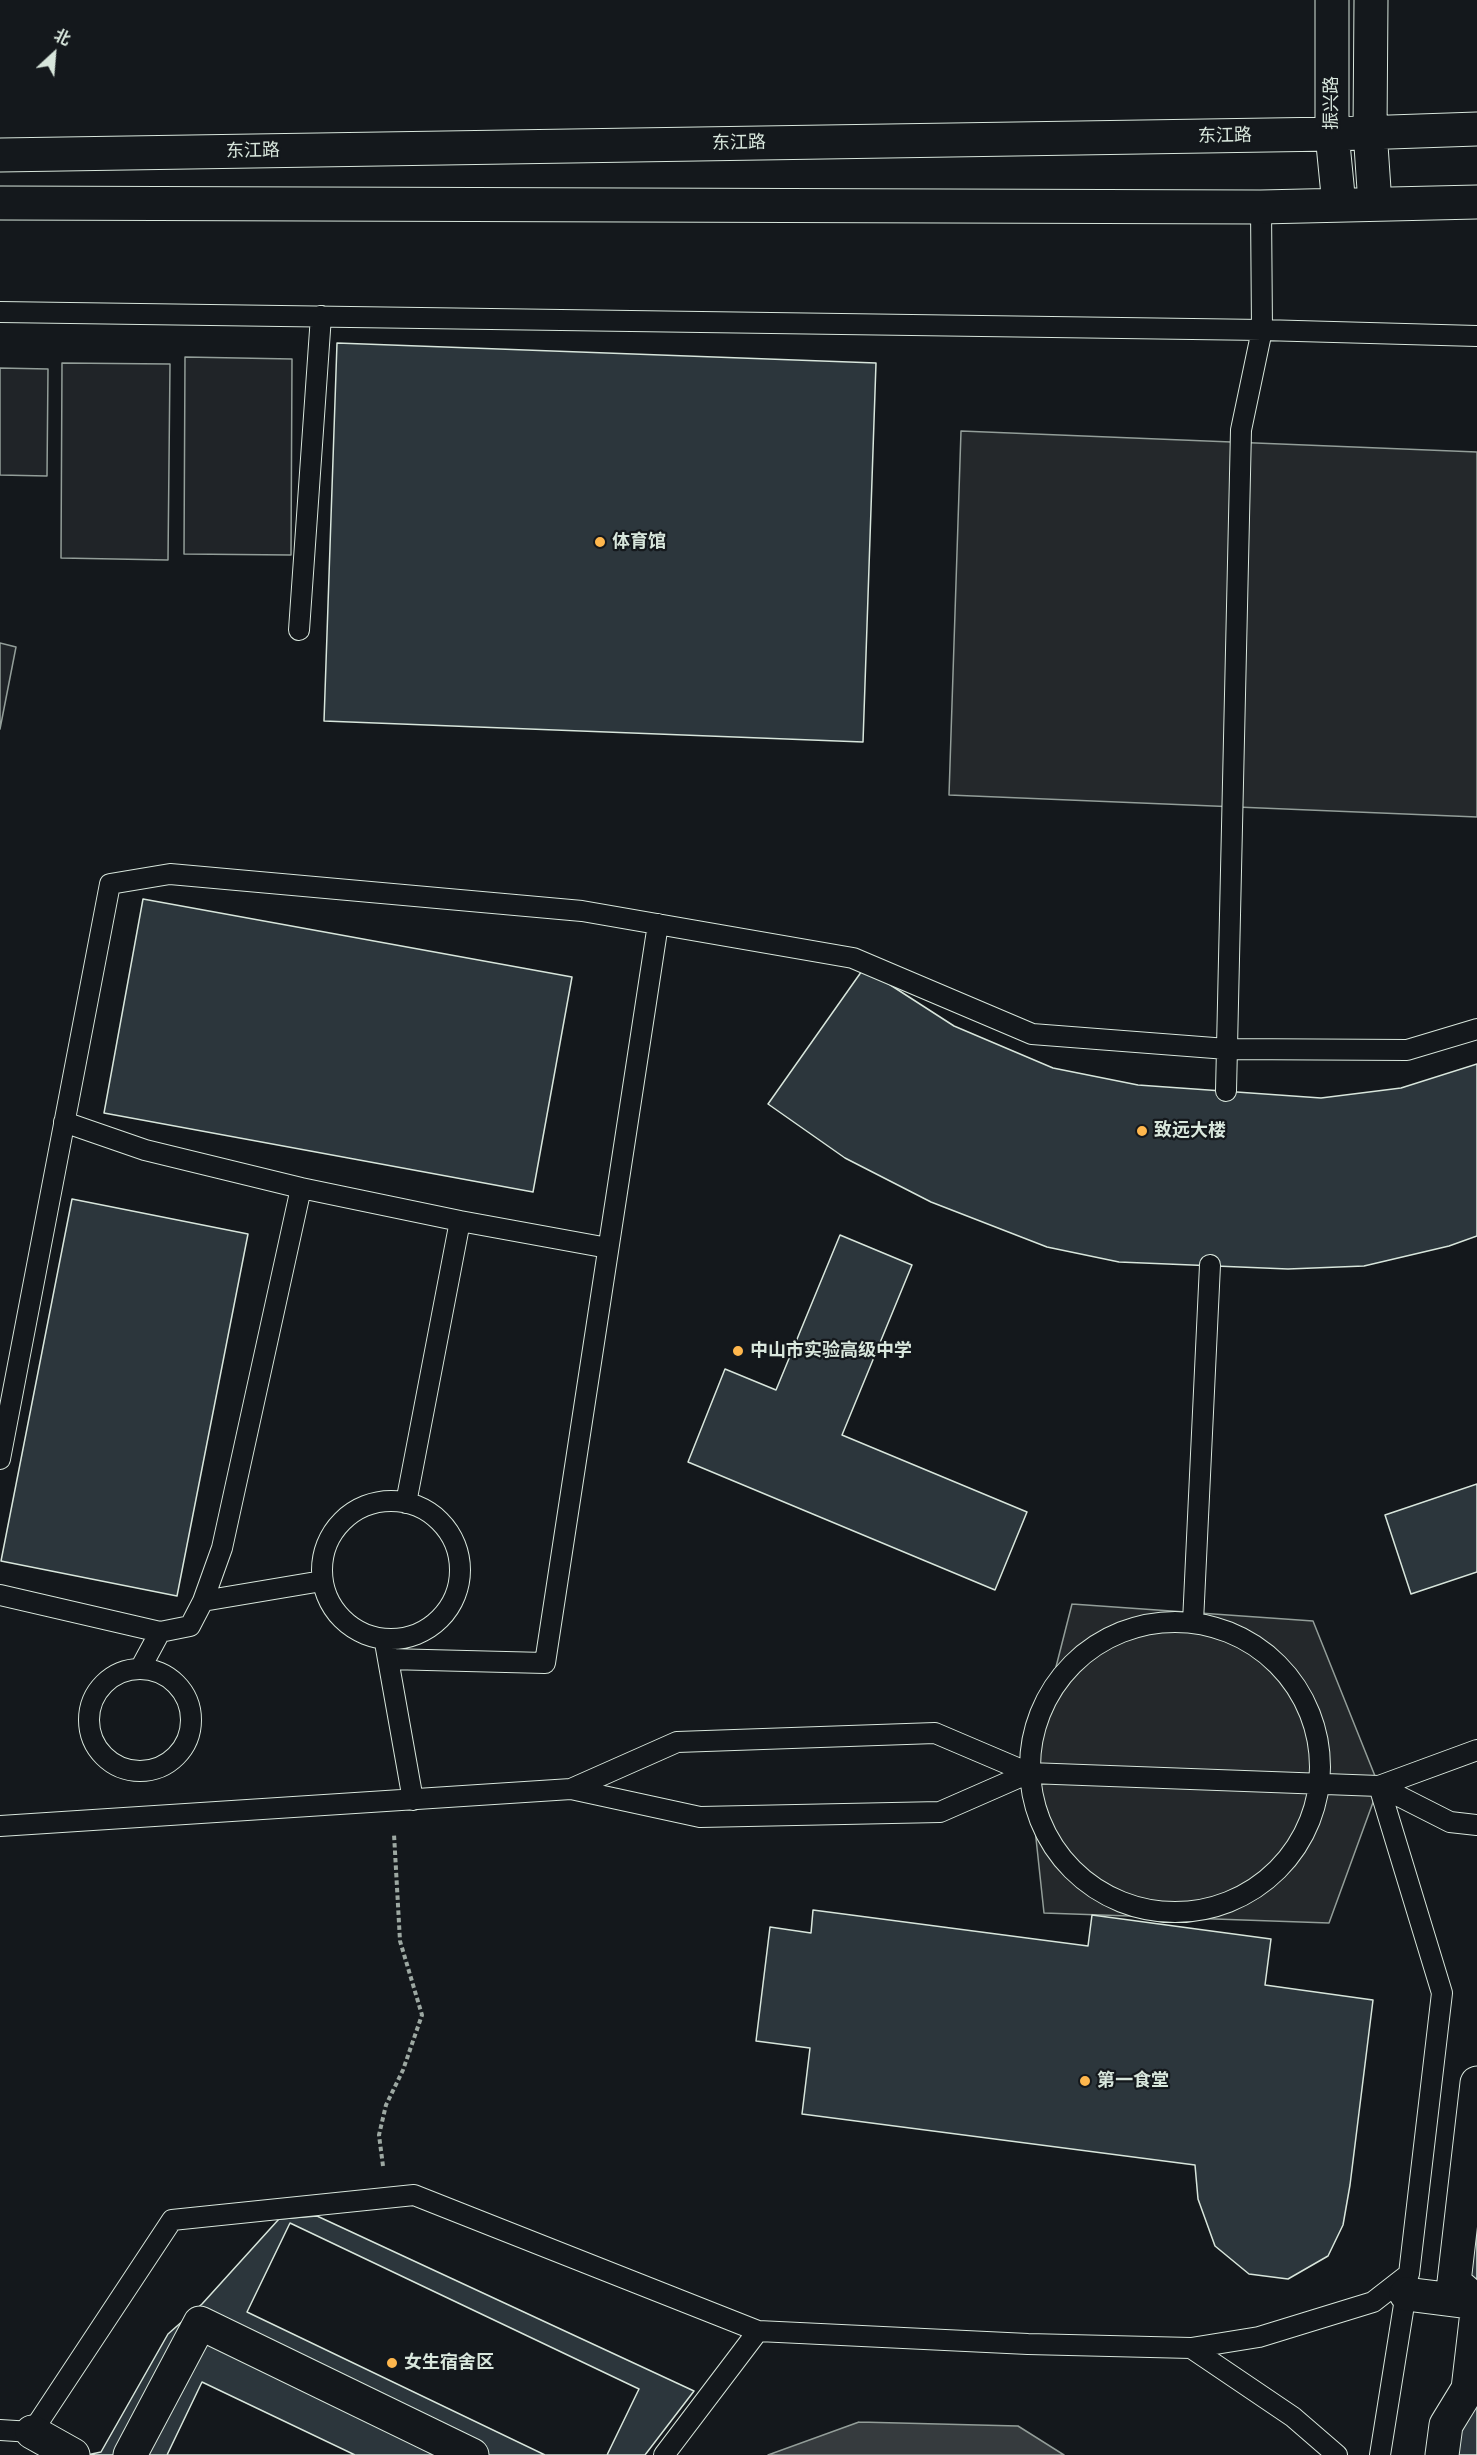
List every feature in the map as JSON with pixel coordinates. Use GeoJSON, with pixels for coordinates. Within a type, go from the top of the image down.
{"type":"FeatureCollection","features":[{"type":"Feature","properties":{"kind":"street","name":"振兴路"},"geometry":{"type":"LineString","coordinates":[[1332,0],[1332,134],[1339,205]]}},
{"type":"Feature","properties":{"kind":"street"},"geometry":{"type":"LineString","coordinates":[[1371,0],[1370,131],[1375,204]]}},
{"type":"Feature","properties":{"kind":"street","name":"东江路"},"geometry":{"type":"LineString","coordinates":[[0,155],[1332,134],[1477,129]]}},
{"type":"Feature","properties":{"kind":"street"},"geometry":{"type":"LineString","coordinates":[[0,203],[1261,207],[1477,202]]}},
{"type":"Feature","properties":{"kind":"street"},"geometry":{"type":"LineString","coordinates":[[1476,2104],[1454,2282],[1477,2302]]}},
{"type":"Feature","properties":{"kind":"street"},"geometry":{"type":"LineString","coordinates":[[1408,2284],[1477,2302]]}},
{"type":"Feature","properties":{"kind":"street"},"geometry":{"type":"LineString","coordinates":[[1442,2455],[1446,2425],[1468,2388],[1477,2312]]}},
{"type":"Feature","properties":{"kind":"street"},"geometry":{"type":"LineString","coordinates":[[130,2455],[200,2323],[472,2455]]}},
{"type":"Feature","properties":{"kind":"street"},"geometry":{"type":"LineString","coordinates":[[33,2432],[73,2455]]}},
{"type":"Feature","properties":{"kind":"lane"},"geometry":{"type":"LineString","coordinates":[[1226,1091],[1241,430],[1262,330],[1261,207]]}},
{"type":"Feature","properties":{"kind":"lane"},"geometry":{"type":"LineString","coordinates":[[0,312],[1262,330],[1477,336]]}},
{"type":"Feature","properties":{"kind":"lane"},"geometry":{"type":"LineString","coordinates":[[299,630],[321,316]]}},
{"type":"Feature","properties":{"kind":"lane"},"geometry":{"type":"LineString","coordinates":[[0,1459],[110,884],[170,874],[582,911],[853,958],[1032,1035],[1227,1049],[1407,1050],[1477,1029]]}},
{"type":"Feature","properties":{"kind":"lane"},"geometry":{"type":"LineString","coordinates":[[388,1659],[545,1663],[658,924]]}},
{"type":"Feature","properties":{"kind":"lane"},"geometry":{"type":"LineString","coordinates":[[64,1122],[145,1150],[301,1188],[460,1221],[608,1248]]}},
{"type":"Feature","properties":{"kind":"lane"},"geometry":{"type":"LineString","coordinates":[[0,1595],[160,1632],[190,1626],[203,1601],[222,1548],[301,1188]]}},
{"type":"Feature","properties":{"kind":"lane"},"geometry":{"type":"LineString","coordinates":[[406,1503],[460,1221]]}},
{"type":"Feature","properties":{"kind":"lane"},"geometry":{"type":"LineString","coordinates":[[1193,1622],[1210,1265]]}},
{"type":"Feature","properties":{"kind":"lane"},"geometry":{"type":"LineString","coordinates":[[384,1502],[406,1503],[428,1511],[445,1527],[456,1547],[460,1570],[457,1592],[446,1613],[429,1628],[408,1638],[385,1640],[363,1634],[343,1621],[329,1603],[322,1581],[322,1558],[329,1538],[344,1519],[362,1507],[384,1502]]}},
{"type":"Feature","properties":{"kind":"lane"},"geometry":{"type":"LineString","coordinates":[[203,1601],[322,1581]]}},
{"type":"Feature","properties":{"kind":"lane"},"geometry":{"type":"LineString","coordinates":[[1193,1622],[1236,1635],[1274,1660],[1302,1695],[1318,1738],[1320,1783],[1307,1830],[1280,1869],[1240,1897],[1194,1911],[1146,1910],[1101,1892],[1064,1861],[1038,1820],[1029,1773],[1035,1722],[1058,1678],[1095,1643],[1142,1624],[1193,1622]]}},
{"type":"Feature","properties":{"kind":"lane"},"geometry":{"type":"LineString","coordinates":[[140,1669],[160,1632]]}},
{"type":"Feature","properties":{"kind":"lane"},"geometry":{"type":"LineString","coordinates":[[385,1640],[413,1800]]}},
{"type":"Feature","properties":{"kind":"lane"},"geometry":{"type":"LineString","coordinates":[[140,1669],[157,1672],[178,1687],[184,1694],[190,1710],[191,1726],[186,1744],[176,1758],[162,1767],[145,1772],[128,1771],[113,1764],[100,1753],[92,1739],[88,1723],[90,1706],[97,1691],[108,1679],[123,1672],[140,1669]]}},
{"type":"Feature","properties":{"kind":"lane"},"geometry":{"type":"LineString","coordinates":[[571,1789],[677,1742],[935,1733],[1029,1773],[1379,1786],[1477,1750]]}},
{"type":"Feature","properties":{"kind":"lane"},"geometry":{"type":"LineString","coordinates":[[0,1826],[571,1789],[700,1818],[940,1812],[1029,1773]]}},
{"type":"Feature","properties":{"kind":"lane"},"geometry":{"type":"LineString","coordinates":[[1379,1786],[1450,1822],[1477,1825]]}},
{"type":"Feature","properties":{"kind":"lane"},"geometry":{"type":"LineString","coordinates":[[1379,1786],[1442,1993],[1408,2284],[1380,2455]]}},
{"type":"Feature","properties":{"kind":"lane"},"geometry":{"type":"LineString","coordinates":[[0,2430],[33,2432],[172,2220],[414,2195],[758,2331],[1028,2344],[1191,2348],[1259,2337],[1373,2302],[1408,2284]]}},
{"type":"Feature","properties":{"kind":"lane"},"geometry":{"type":"LineString","coordinates":[[664,2455],[758,2331]]}},
{"type":"Feature","properties":{"kind":"lane"},"geometry":{"type":"LineString","coordinates":[[1191,2348],[1293,2417],[1337,2455]]}},
{"type":"Feature","properties":{"kind":"path"},"geometry":{"type":"LineString","coordinates":[[388,2198],[379,2135],[386,2105],[403,2070],[422,2015],[400,1941],[392,1801]]}},
{"type":"Feature","properties":{"kind":"shaded area"},"geometry":{"type":"Polygon","coordinates":[[[185,357],[292,359],[291,555],[184,554],[185,357]]]}},
{"type":"Feature","properties":{"kind":"shaded area"},"geometry":{"type":"Polygon","coordinates":[[[62,363],[170,364],[168,560],[61,558],[62,363]]]}},
{"type":"Feature","properties":{"kind":"shaded area"},"geometry":{"type":"Polygon","coordinates":[[[0,368],[48,369],[47,476],[0,475],[0,368]]]}},
{"type":"Feature","properties":{"kind":"shaded area"},"geometry":{"type":"Polygon","coordinates":[[[961,431],[1477,452],[1477,817],[949,795],[961,431]]]}},
{"type":"Feature","properties":{"kind":"shaded area"},"geometry":{"type":"Polygon","coordinates":[[[0,643],[16,647],[0,729],[0,643]]]}},
{"type":"Feature","properties":{"kind":"shaded area"},"geometry":{"type":"Polygon","coordinates":[[[1072,1604],[1313,1621],[1379,1786],[1329,1923],[1044,1913],[1029,1773],[1072,1604]]]}},
{"type":"Feature","properties":{"kind":"shaded area"},"geometry":{"type":"Polygon","coordinates":[[[859,2422],[1018,2426],[1064,2455],[768,2455],[859,2422]]]}},
{"type":"Feature","properties":{"kind":"building","name":"体育馆"},"geometry":{"type":"Polygon","coordinates":[[[337,343],[876,363],[863,742],[324,721],[337,343]]]}},
{"type":"Feature","properties":{"kind":"building"},"geometry":{"type":"Polygon","coordinates":[[[143,899],[572,977],[533,1192],[104,1113],[143,899]]]}},
{"type":"Feature","properties":{"kind":"building","name":"致远大楼"},"geometry":{"type":"Polygon","coordinates":[[[864,968],[954,1026],[1053,1068],[1138,1085],[1321,1098],[1401,1088],[1477,1064],[1477,1236],[1449,1246],[1364,1266],[1288,1269],[1119,1262],[1047,1247],[931,1202],[845,1158],[768,1104],[864,968]]]}},
{"type":"Feature","properties":{"kind":"building"},"geometry":{"type":"Polygon","coordinates":[[[72,1199],[248,1234],[177,1596],[1,1561],[72,1199]]]}},
{"type":"Feature","properties":{"kind":"building"},"geometry":{"type":"Polygon","coordinates":[[[840,1235],[912,1265],[842,1435],[1027,1512],[995,1590],[688,1462],[725,1369],[776,1390],[840,1235]]]}},
{"type":"Feature","properties":{"kind":"building"},"geometry":{"type":"Polygon","coordinates":[[[1477,1484],[1477,1572],[1411,1594],[1385,1515],[1477,1484]]]}},
{"type":"Feature","properties":{"kind":"building","name":"第一食堂"},"geometry":{"type":"Polygon","coordinates":[[[813,1910],[1088,1946],[1092,1915],[1271,1939],[1265,1985],[1373,2000],[1343,2225],[1328,2256],[1288,2279],[1249,2274],[1215,2246],[1198,2199],[1195,2165],[802,2114],[810,2048],[756,2041],[770,1927],[811,1933],[813,1910]]]}},
{"type":"Feature","properties":{"kind":"building"},"geometry":{"type":"Polygon","coordinates":[[[1477,2185],[1477,2455],[1447,2455],[1477,2185]]]}},
{"type":"Feature","properties":{"kind":"building","name":"女生宿舍区"},"geometry":{"type":"Polygon","coordinates":[[[317,2216],[694,2391],[645,2455],[87,2455],[101,2452],[168,2334],[202,2304],[279,2219],[317,2216]]]}},
{"type":"Feature","properties":{"kind":"building"},"geometry":{"type":"Polygon","coordinates":[[[290,2223],[639,2389],[607,2455],[545,2455],[247,2312],[290,2223]]]}},
{"type":"Feature","properties":{"kind":"building"},"geometry":{"type":"Polygon","coordinates":[[[202,2382],[355,2455],[167,2455],[202,2382]]]}},
{"type":"Feature","properties":{"kind":"place","name":"体育馆"},"geometry":{"type":"Point","coordinates":[600,542]}},
{"type":"Feature","properties":{"kind":"place","name":"致远大楼"},"geometry":{"type":"Point","coordinates":[1142,1131]}},
{"type":"Feature","properties":{"kind":"place","name":"中山市实验高级中学"},"geometry":{"type":"Point","coordinates":[738,1351]}},
{"type":"Feature","properties":{"kind":"place","name":"第一食堂"},"geometry":{"type":"Point","coordinates":[1085,2081]}},
{"type":"Feature","properties":{"kind":"place","name":"女生宿舍区"},"geometry":{"type":"Point","coordinates":[392,2363]}}]}
